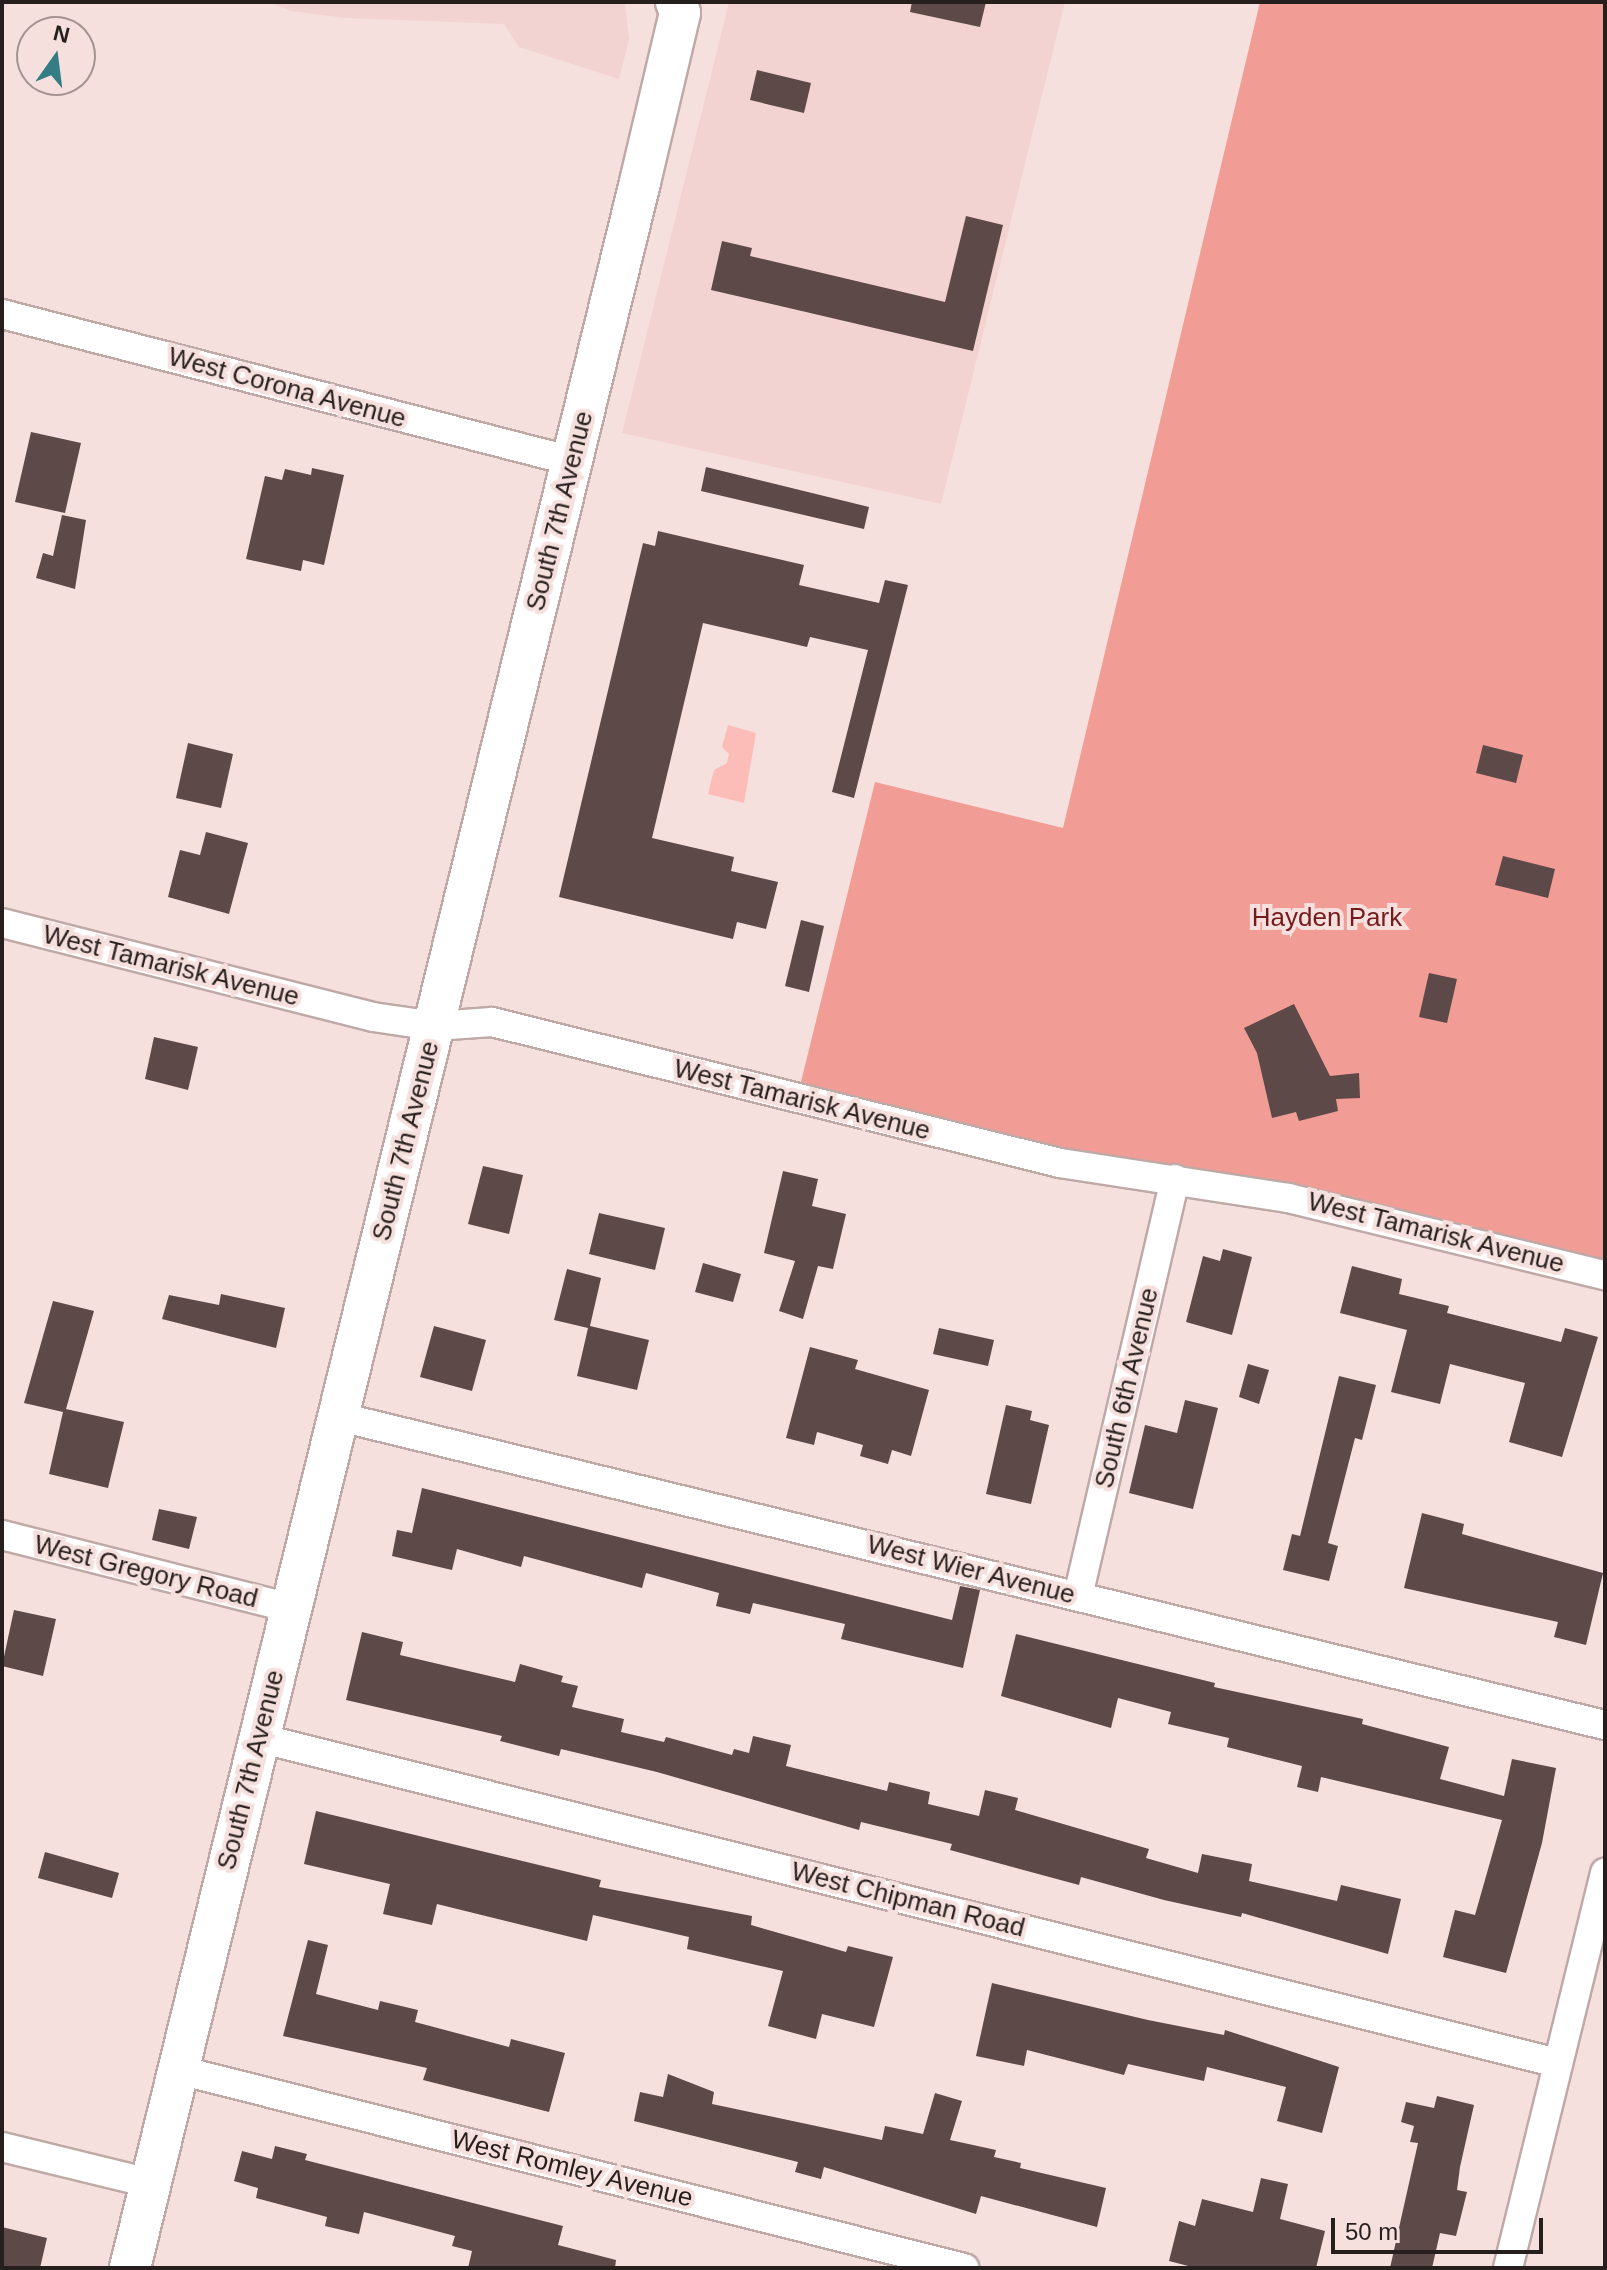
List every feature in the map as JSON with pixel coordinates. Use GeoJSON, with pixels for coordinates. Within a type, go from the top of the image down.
{"type":"FeatureCollection","features":[{"type":"Feature","properties":{"kind":"main road","name":"South 7th Avenue"},"geometry":{"type":"LineString","coordinates":[[130,2268],[683,6]]}},
{"type":"Feature","properties":{"kind":"street","name":"West Corona Avenue"},"geometry":{"type":"LineString","coordinates":[[2,314],[572,461]]}},
{"type":"Feature","properties":{"kind":"street","name":"West Tamarisk Avenue"},"geometry":{"type":"LineString","coordinates":[[2,923],[373,1017],[435,1026],[492,1022],[1060,1163],[1288,1198],[1605,1275]]}},
{"type":"Feature","properties":{"kind":"street","name":"South 6th Avenue"},"geometry":{"type":"LineString","coordinates":[[1078,1596],[1175,1179]]}},
{"type":"Feature","properties":{"kind":"street","name":"West Wier Avenue"},"geometry":{"type":"LineString","coordinates":[[336,1416],[1605,1725]]}},
{"type":"Feature","properties":{"kind":"street","name":"West Gregory Road"},"geometry":{"type":"LineString","coordinates":[[2,1535],[290,1608]]}},
{"type":"Feature","properties":{"kind":"street","name":"West Chipman Road"},"geometry":{"type":"LineString","coordinates":[[259,1738],[1558,2063]]}},
{"type":"Feature","properties":{"kind":"street"},"geometry":{"type":"LineString","coordinates":[[1508,2268],[1558,2063],[1599,1924],[1605,1873]]}},
{"type":"Feature","properties":{"kind":"street","name":"West Romley Avenue"},"geometry":{"type":"LineString","coordinates":[[179,2070],[964,2268]]}},
{"type":"Feature","properties":{"kind":"street"},"geometry":{"type":"LineString","coordinates":[[2,2147],[150,2183]]}},
{"type":"Feature","properties":{"kind":"shaded area"},"geometry":{"type":"Polygon","coordinates":[[[267,2],[625,2],[629,39],[619,79],[519,47],[504,24],[346,18],[291,11],[267,2]]]}},
{"type":"Feature","properties":{"kind":"shaded area"},"geometry":{"type":"Polygon","coordinates":[[[729,2],[1065,2],[941,504],[622,433],[729,2]]]}},
{"type":"Feature","properties":{"kind":"shaded area"},"geometry":{"type":"Polygon","coordinates":[[[728,725],[756,733],[744,803],[708,794],[714,770],[727,763],[729,754],[722,747],[728,725]]]}},
{"type":"Feature","properties":{"kind":"green space","name":"Hayden Park"},"geometry":{"type":"Polygon","coordinates":[[[1260,2],[1605,2],[1605,1275],[797,1098],[875,782],[1063,828],[1260,2]]]}},
{"type":"Feature","properties":{"kind":"building"},"geometry":{"type":"Polygon","coordinates":[[[912,2],[986,2],[980,27],[910,12],[912,2]]]}},
{"type":"Feature","properties":{"kind":"building"},"geometry":{"type":"Polygon","coordinates":[[[757,70],[811,83],[804,113],[750,100],[757,70]]]}},
{"type":"Feature","properties":{"kind":"building"},"geometry":{"type":"Polygon","coordinates":[[[966,216],[1003,225],[973,351],[711,290],[722,241],[752,248],[750,256],[945,302],[966,216]]]}},
{"type":"Feature","properties":{"kind":"building"},"geometry":{"type":"Polygon","coordinates":[[[31,432],[81,443],[65,513],[15,502],[31,432]]]}},
{"type":"Feature","properties":{"kind":"building"},"geometry":{"type":"Polygon","coordinates":[[[706,467],[869,507],[864,529],[701,491],[706,467]]]}},
{"type":"Feature","properties":{"kind":"building"},"geometry":{"type":"Polygon","coordinates":[[[312,468],[344,475],[324,565],[303,560],[301,571],[246,559],[265,476],[282,480],[285,469],[311,475],[312,468]]]}},
{"type":"Feature","properties":{"kind":"building"},"geometry":{"type":"Polygon","coordinates":[[[62,515],[86,520],[75,589],[36,578],[43,553],[53,556],[62,515]]]}},
{"type":"Feature","properties":{"kind":"building"},"geometry":{"type":"Polygon","coordinates":[[[658,531],[804,565],[799,585],[879,603],[885,580],[908,585],[854,798],[832,792],[868,650],[810,637],[807,647],[703,623],[652,838],[734,857],[731,871],[778,882],[766,929],[737,922],[733,939],[559,897],[643,543],[655,546],[658,531]]]}},
{"type":"Feature","properties":{"kind":"building"},"geometry":{"type":"Polygon","coordinates":[[[188,743],[233,754],[221,808],[176,798],[188,743]]]}},
{"type":"Feature","properties":{"kind":"building"},"geometry":{"type":"Polygon","coordinates":[[[1483,745],[1523,755],[1516,783],[1476,773],[1483,745]]]}},
{"type":"Feature","properties":{"kind":"building"},"geometry":{"type":"Polygon","coordinates":[[[206,832],[248,843],[229,914],[168,897],[180,850],[200,855],[206,832]]]}},
{"type":"Feature","properties":{"kind":"building"},"geometry":{"type":"Polygon","coordinates":[[[1503,856],[1555,869],[1548,898],[1495,885],[1503,856]]]}},
{"type":"Feature","properties":{"kind":"building"},"geometry":{"type":"Polygon","coordinates":[[[801,920],[824,926],[809,992],[785,986],[801,920]]]}},
{"type":"Feature","properties":{"kind":"building"},"geometry":{"type":"Polygon","coordinates":[[[1429,973],[1457,979],[1447,1023],[1419,1017],[1429,973]]]}},
{"type":"Feature","properties":{"kind":"building"},"geometry":{"type":"Polygon","coordinates":[[[1294,1004],[1330,1076],[1359,1073],[1360,1098],[1336,1099],[1338,1111],[1299,1121],[1296,1112],[1272,1118],[1257,1053],[1244,1028],[1294,1004]]]}},
{"type":"Feature","properties":{"kind":"building"},"geometry":{"type":"Polygon","coordinates":[[[154,1037],[198,1047],[188,1090],[145,1079],[154,1037]]]}},
{"type":"Feature","properties":{"kind":"building"},"geometry":{"type":"Polygon","coordinates":[[[483,1166],[523,1175],[509,1234],[468,1224],[483,1166]]]}},
{"type":"Feature","properties":{"kind":"building"},"geometry":{"type":"Polygon","coordinates":[[[783,1171],[818,1179],[812,1206],[846,1214],[833,1269],[818,1266],[803,1319],[779,1311],[795,1261],[764,1253],[783,1171]]]}},
{"type":"Feature","properties":{"kind":"building"},"geometry":{"type":"Polygon","coordinates":[[[599,1213],[665,1228],[655,1270],[589,1254],[599,1213]]]}},
{"type":"Feature","properties":{"kind":"building"},"geometry":{"type":"Polygon","coordinates":[[[1223,1249],[1252,1257],[1232,1335],[1186,1322],[1203,1256],[1220,1261],[1223,1249]]]}},
{"type":"Feature","properties":{"kind":"building"},"geometry":{"type":"Polygon","coordinates":[[[703,1263],[741,1274],[733,1302],[695,1292],[703,1263]]]}},
{"type":"Feature","properties":{"kind":"building"},"geometry":{"type":"Polygon","coordinates":[[[1352,1266],[1402,1279],[1399,1294],[1449,1306],[1447,1313],[1561,1342],[1565,1328],[1598,1337],[1562,1457],[1509,1442],[1525,1383],[1450,1364],[1440,1404],[1391,1392],[1407,1330],[1340,1313],[1352,1266]]]}},
{"type":"Feature","properties":{"kind":"building"},"geometry":{"type":"Polygon","coordinates":[[[567,1269],[601,1278],[590,1326],[649,1340],[637,1390],[577,1376],[588,1328],[554,1320],[567,1269]]]}},
{"type":"Feature","properties":{"kind":"building"},"geometry":{"type":"Polygon","coordinates":[[[221,1294],[285,1308],[276,1348],[162,1319],[169,1295],[219,1305],[221,1294]]]}},
{"type":"Feature","properties":{"kind":"building"},"geometry":{"type":"Polygon","coordinates":[[[53,1301],[94,1311],[66,1409],[124,1422],[108,1488],[49,1474],[63,1412],[24,1403],[53,1301]]]}},
{"type":"Feature","properties":{"kind":"building"},"geometry":{"type":"Polygon","coordinates":[[[434,1326],[486,1340],[472,1391],[420,1377],[434,1326]]]}},
{"type":"Feature","properties":{"kind":"building"},"geometry":{"type":"Polygon","coordinates":[[[939,1328],[994,1340],[988,1366],[933,1354],[939,1328]]]}},
{"type":"Feature","properties":{"kind":"building"},"geometry":{"type":"Polygon","coordinates":[[[810,1347],[858,1360],[855,1369],[929,1390],[911,1456],[892,1450],[888,1464],[860,1456],[863,1445],[817,1432],[814,1445],[786,1438],[810,1347]]]}},
{"type":"Feature","properties":{"kind":"building"},"geometry":{"type":"Polygon","coordinates":[[[1248,1364],[1269,1370],[1259,1404],[1239,1397],[1248,1364]]]}},
{"type":"Feature","properties":{"kind":"building"},"geometry":{"type":"Polygon","coordinates":[[[1339,1376],[1376,1385],[1362,1440],[1355,1438],[1328,1543],[1338,1546],[1329,1581],[1283,1570],[1292,1534],[1300,1536],[1339,1376]]]}},
{"type":"Feature","properties":{"kind":"building"},"geometry":{"type":"Polygon","coordinates":[[[1185,1400],[1218,1408],[1193,1509],[1129,1493],[1145,1425],[1177,1433],[1185,1400]]]}},
{"type":"Feature","properties":{"kind":"building"},"geometry":{"type":"Polygon","coordinates":[[[1006,1405],[1032,1411],[1030,1420],[1049,1425],[1031,1504],[986,1494],[1006,1405]]]}},
{"type":"Feature","properties":{"kind":"building"},"geometry":{"type":"Polygon","coordinates":[[[422,1488],[952,1620],[960,1586],[980,1590],[963,1668],[841,1639],[845,1624],[753,1603],[750,1614],[716,1606],[719,1593],[646,1573],[642,1588],[524,1556],[521,1567],[457,1549],[452,1570],[392,1556],[397,1530],[412,1533],[422,1488]]]}},
{"type":"Feature","properties":{"kind":"building"},"geometry":{"type":"Polygon","coordinates":[[[159,1509],[197,1517],[189,1549],[152,1540],[159,1509]]]}},
{"type":"Feature","properties":{"kind":"building"},"geometry":{"type":"Polygon","coordinates":[[[1422,1513],[1464,1524],[1462,1534],[1603,1573],[1586,1645],[1554,1637],[1558,1622],[1404,1588],[1422,1513]]]}},
{"type":"Feature","properties":{"kind":"building"},"geometry":{"type":"Polygon","coordinates":[[[14,1610],[56,1619],[43,1676],[2,1666],[14,1610]]]}},
{"type":"Feature","properties":{"kind":"building"},"geometry":{"type":"Polygon","coordinates":[[[362,1632],[403,1642],[400,1655],[515,1682],[520,1664],[563,1676],[561,1682],[578,1686],[572,1707],[624,1719],[621,1732],[664,1742],[666,1737],[732,1755],[734,1749],[749,1753],[753,1736],[791,1745],[786,1766],[887,1791],[889,1782],[930,1792],[928,1804],[979,1816],[985,1790],[1018,1798],[1015,1810],[1149,1849],[1146,1858],[1198,1873],[1202,1854],[1252,1864],[1249,1881],[1337,1901],[1341,1885],[1401,1899],[1388,1954],[1242,1913],[1241,1917],[1164,1900],[1081,1877],[1079,1885],[950,1850],[952,1844],[861,1822],[859,1830],[657,1772],[561,1749],[559,1756],[500,1741],[502,1736],[346,1700],[362,1632]]]}},
{"type":"Feature","properties":{"kind":"building"},"geometry":{"type":"Polygon","coordinates":[[[1016,1634],[1215,1683],[1214,1687],[1363,1719],[1362,1724],[1449,1747],[1440,1779],[1504,1796],[1512,1759],[1556,1768],[1542,1843],[1506,1973],[1443,1957],[1455,1910],[1475,1915],[1502,1820],[1321,1777],[1318,1792],[1297,1787],[1302,1766],[1227,1747],[1229,1738],[1168,1724],[1171,1712],[1118,1698],[1111,1728],[1001,1696],[1016,1634]]]}},
{"type":"Feature","properties":{"kind":"building"},"geometry":{"type":"Polygon","coordinates":[[[316,1811],[601,1880],[599,1887],[752,1916],[751,1925],[846,1952],[848,1946],[893,1957],[874,2027],[822,2014],[816,2039],[768,2026],[783,1971],[687,1949],[689,1937],[593,1915],[587,1941],[437,1904],[432,1925],[383,1914],[390,1884],[304,1864],[316,1811]]]}},
{"type":"Feature","properties":{"kind":"building"},"geometry":{"type":"Polygon","coordinates":[[[45,1852],[119,1873],[112,1898],[38,1878],[45,1852]]]}},
{"type":"Feature","properties":{"kind":"building"},"geometry":{"type":"Polygon","coordinates":[[[308,1940],[328,1945],[316,1994],[378,2010],[380,2001],[418,2010],[415,2022],[509,2047],[511,2039],[565,2053],[549,2112],[423,2080],[427,2068],[283,2036],[308,1940]]]}},
{"type":"Feature","properties":{"kind":"building"},"geometry":{"type":"Polygon","coordinates":[[[992,1983],[1148,2020],[1224,2035],[1225,2030],[1339,2067],[1322,2133],[1277,2121],[1286,2087],[1207,2067],[1204,2081],[1128,2064],[1124,2075],[1027,2050],[1024,2066],[976,2056],[992,1983]]]}},
{"type":"Feature","properties":{"kind":"building"},"geometry":{"type":"Polygon","coordinates":[[[668,2074],[714,2092],[712,2104],[882,2140],[885,2126],[923,2134],[935,2093],[962,2101],[950,2140],[996,2150],[994,2157],[1021,2163],[1020,2168],[1106,2188],[1097,2227],[981,2196],[976,2214],[824,2167],[821,2179],[795,2172],[798,2162],[634,2121],[640,2092],[663,2097],[668,2074]]]}},
{"type":"Feature","properties":{"kind":"building"},"geometry":{"type":"Polygon","coordinates":[[[1437,2096],[1474,2105],[1460,2167],[1457,2190],[1467,2192],[1456,2236],[1440,2233],[1432,2268],[1390,2268],[1418,2143],[1410,2142],[1414,2126],[1401,2122],[1406,2102],[1434,2108],[1437,2096]]]}},
{"type":"Feature","properties":{"kind":"building"},"geometry":{"type":"Polygon","coordinates":[[[275,2146],[307,2154],[305,2160],[563,2226],[558,2245],[616,2260],[615,2268],[468,2268],[472,2251],[452,2246],[455,2236],[364,2212],[359,2234],[325,2226],[327,2217],[256,2198],[258,2188],[234,2181],[242,2151],[272,2159],[275,2146]]]}},
{"type":"Feature","properties":{"kind":"building"},"geometry":{"type":"Polygon","coordinates":[[[1261,2178],[1288,2184],[1280,2219],[1325,2231],[1316,2268],[1196,2268],[1169,2261],[1179,2221],[1195,2226],[1202,2199],[1253,2212],[1261,2178]]]}},
{"type":"Feature","properties":{"kind":"building"},"geometry":{"type":"Polygon","coordinates":[[[2,2227],[47,2238],[40,2268],[2,2268],[2,2227]]]}}]}
